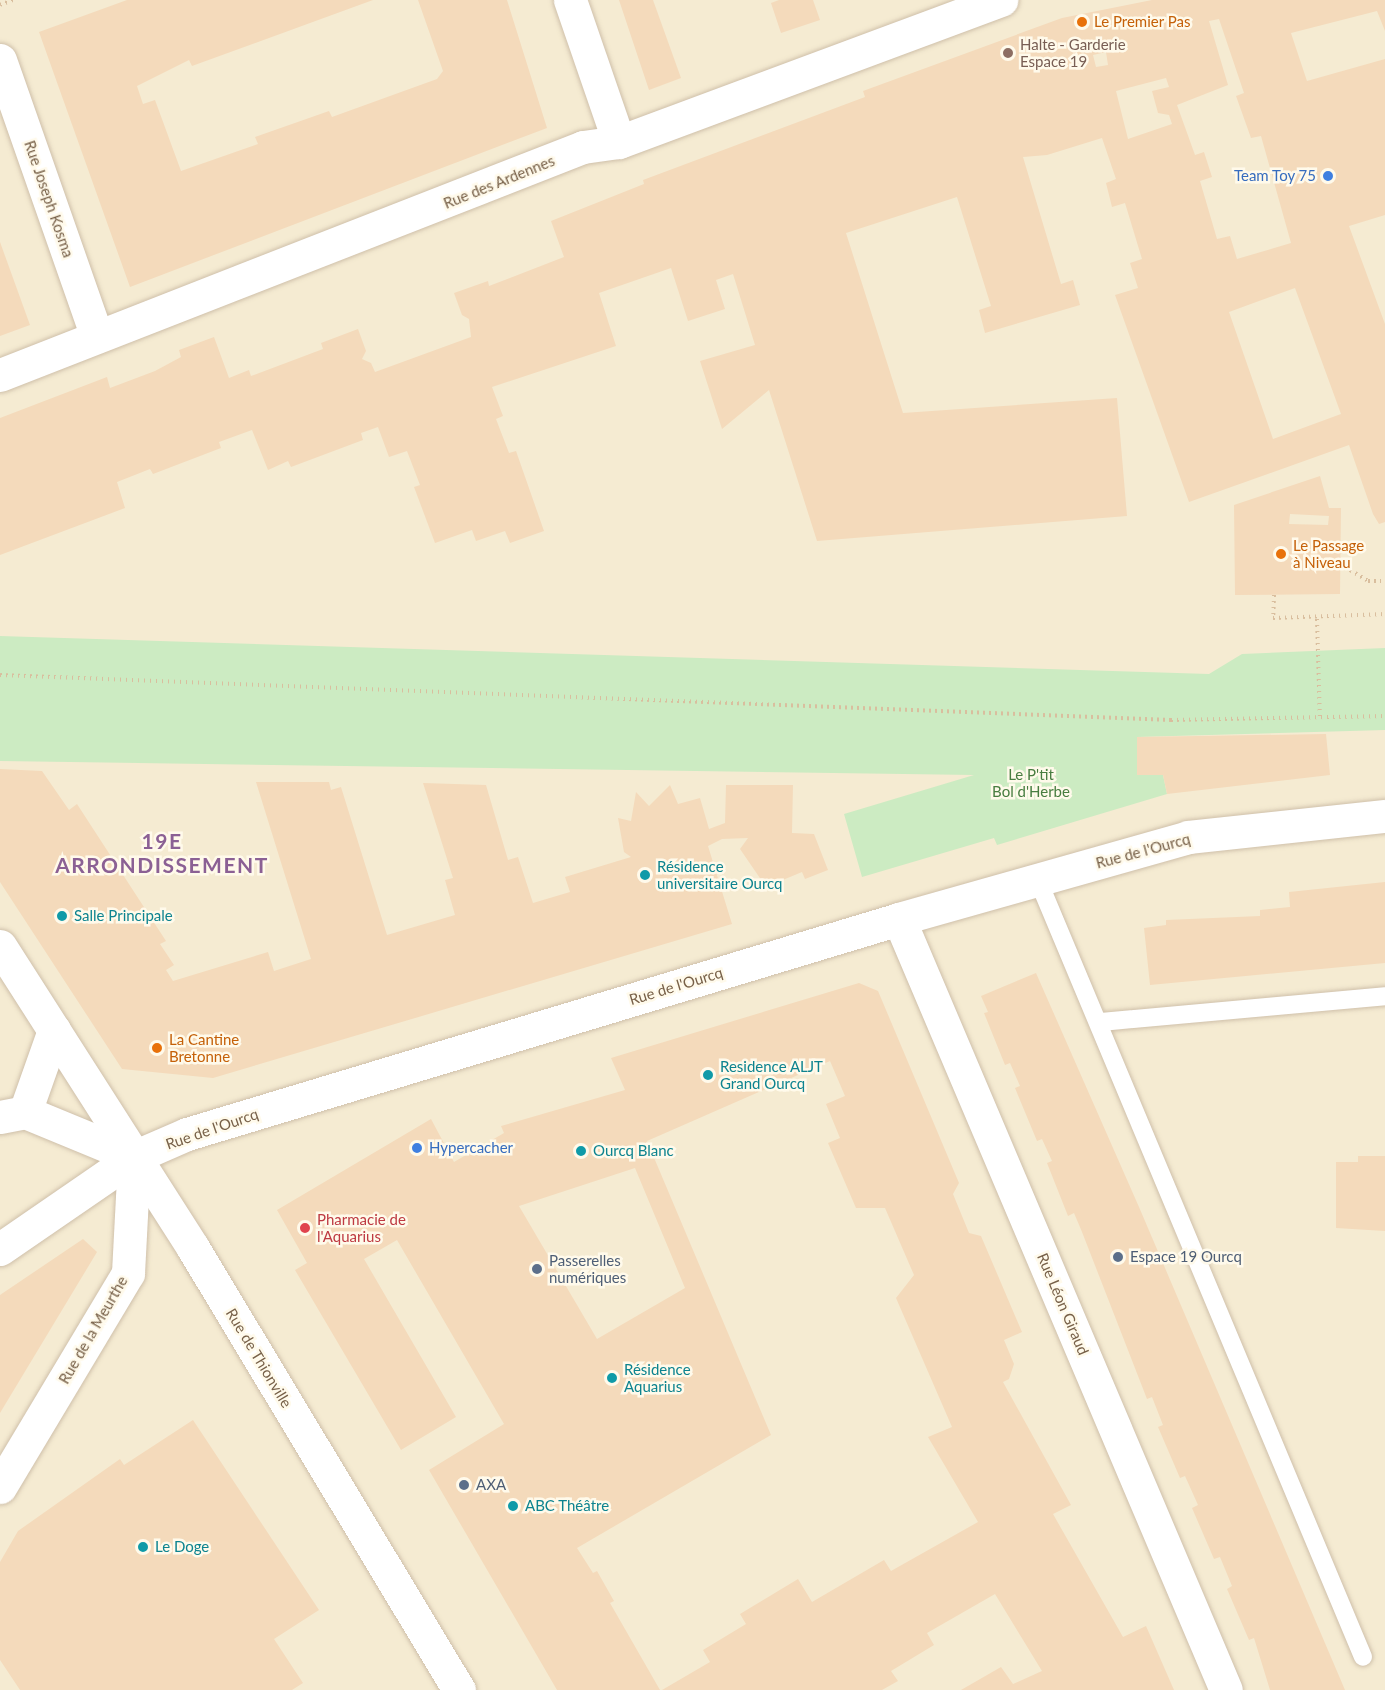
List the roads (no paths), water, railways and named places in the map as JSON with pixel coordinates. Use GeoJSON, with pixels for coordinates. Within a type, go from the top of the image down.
{"type":"FeatureCollection","features":[{"type":"Feature","properties":{"kind":"street"},"geometry":{"type":"LineString","coordinates":[[570,0],[619,142]]}},
{"type":"Feature","properties":{"kind":"street","name":"Rue des Ardennes"},"geometry":{"type":"LineString","coordinates":[[0,375],[583,147],[619,142],[919,14],[1001,0]]}},
{"type":"Feature","properties":{"kind":"street","name":"Rue Joseph Kosma"},"geometry":{"type":"LineString","coordinates":[[0,60],[97,338]]}},
{"type":"Feature","properties":{"kind":"street","name":"Rue de l'Ourcq"},"geometry":{"type":"LineString","coordinates":[[0,1249],[134,1157],[187,1134],[899,919],[1188,837],[1385,816]]}},
{"type":"Feature","properties":{"kind":"street","name":"Rue Léon Giraud"},"geometry":{"type":"LineString","coordinates":[[899,919],[1227,1690]]}},
{"type":"Feature","properties":{"kind":"street","name":"Rue de Thionville"},"geometry":{"type":"LineString","coordinates":[[0,946],[134,1157],[459,1690]]}},
{"type":"Feature","properties":{"kind":"street"},"geometry":{"type":"LineString","coordinates":[[54,1030],[12,1114],[134,1157]]}},
{"type":"Feature","properties":{"kind":"street","name":"Rue de la Meurthe"},"geometry":{"type":"LineString","coordinates":[[0,1487],[128,1274],[134,1157]]}},
{"type":"Feature","properties":{"kind":"lane"},"geometry":{"type":"LineString","coordinates":[[1038,880],[1101,1022],[1363,1657]]}},
{"type":"Feature","properties":{"kind":"lane"},"geometry":{"type":"LineString","coordinates":[[1101,1022],[1385,996]]}},
{"type":"Feature","properties":{"kind":"place","name":"Le Premier Pas"},"geometry":{"type":"Point","coordinates":[1082,22]}},
{"type":"Feature","properties":{"kind":"place","name":"Halte - Garderie Espace 19"},"geometry":{"type":"Point","coordinates":[1008,53]}},
{"type":"Feature","properties":{"kind":"place","name":"Team Toy 75"},"geometry":{"type":"Point","coordinates":[1328,176]}},
{"type":"Feature","properties":{"kind":"place","name":"Le Passage à Niveau"},"geometry":{"type":"Point","coordinates":[1281,554]}},
{"type":"Feature","properties":{"kind":"place","name":"Résidence universitaire Ourcq"},"geometry":{"type":"Point","coordinates":[645,875]}},
{"type":"Feature","properties":{"kind":"place","name":"Salle Principale"},"geometry":{"type":"Point","coordinates":[62,916]}},
{"type":"Feature","properties":{"kind":"place","name":"La Cantine Bretonne"},"geometry":{"type":"Point","coordinates":[157,1048]}},
{"type":"Feature","properties":{"kind":"place","name":"Residence ALJT Grand Ourcq"},"geometry":{"type":"Point","coordinates":[708,1075]}},
{"type":"Feature","properties":{"kind":"place","name":"Hypercacher"},"geometry":{"type":"Point","coordinates":[417,1148]}},
{"type":"Feature","properties":{"kind":"place","name":"Ourcq Blanc"},"geometry":{"type":"Point","coordinates":[581,1151]}},
{"type":"Feature","properties":{"kind":"place","name":"Pharmacie de l'Aquarius"},"geometry":{"type":"Point","coordinates":[305,1228]}},
{"type":"Feature","properties":{"kind":"place","name":"Espace 19 Ourcq"},"geometry":{"type":"Point","coordinates":[1118,1257]}},
{"type":"Feature","properties":{"kind":"place","name":"Passerelles numériques"},"geometry":{"type":"Point","coordinates":[537,1269]}},
{"type":"Feature","properties":{"kind":"place","name":"Résidence Aquarius"},"geometry":{"type":"Point","coordinates":[612,1378]}},
{"type":"Feature","properties":{"kind":"place","name":"AXA"},"geometry":{"type":"Point","coordinates":[464,1485]}},
{"type":"Feature","properties":{"kind":"place","name":"ABC Théâtre"},"geometry":{"type":"Point","coordinates":[513,1506]}},
{"type":"Feature","properties":{"kind":"place","name":"Le Doge"},"geometry":{"type":"Point","coordinates":[143,1547]}},
{"type":"Feature","properties":{"kind":"district","name":"19E ARRONDISSEMENT"},"geometry":{"type":"Point","coordinates":[162,853]}},
{"type":"Feature","properties":{"kind":"park label","name":"Le P'tit Bol d'Herbe"},"geometry":{"type":"Point","coordinates":[1031,782]}}]}
